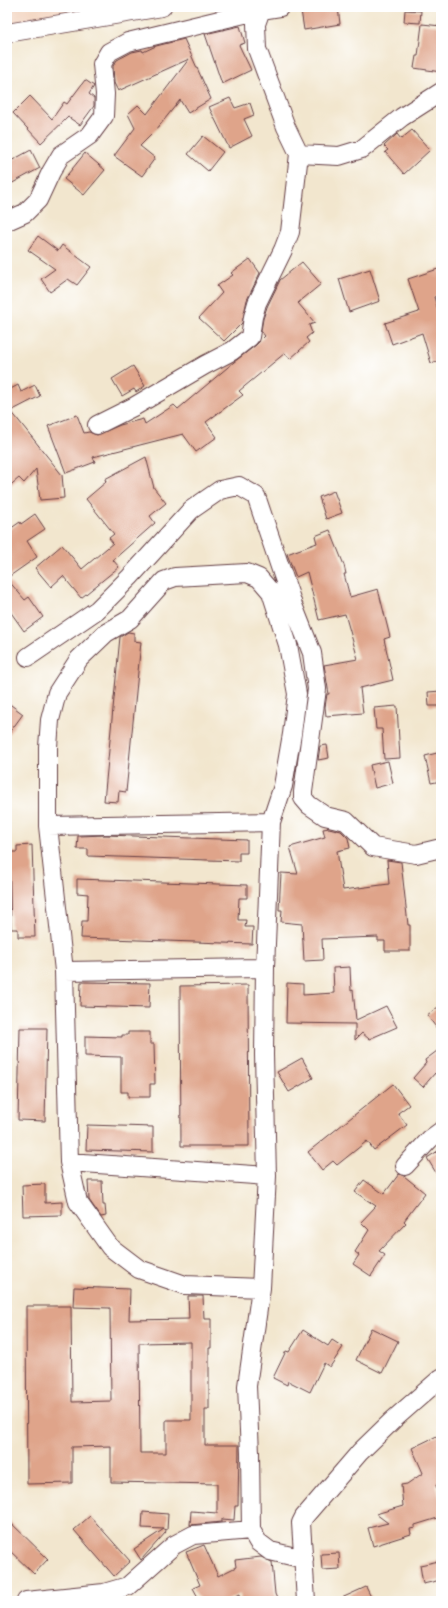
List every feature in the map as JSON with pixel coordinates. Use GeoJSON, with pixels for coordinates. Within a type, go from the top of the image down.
{"type":"FeatureCollection","features":[{"type":"Feature","properties":{"kind":"street"},"geometry":{"type":"LineString","coordinates":[[7,33],[138,9],[162,7]]}},
{"type":"Feature","properties":{"kind":"street"},"geometry":{"type":"LineString","coordinates":[[7,221],[25,213],[38,200],[61,155],[90,135],[104,116],[105,94],[102,64],[109,52],[128,42],[261,10],[280,7]]}},
{"type":"Feature","properties":{"kind":"street"},"geometry":{"type":"LineString","coordinates":[[97,425],[135,406],[232,351],[250,337],[253,317],[257,304],[284,250],[290,232],[299,154],[286,127],[257,49],[256,24],[261,10]]}},
{"type":"Feature","properties":{"kind":"street"},"geometry":{"type":"LineString","coordinates":[[299,154],[339,156],[362,149],[402,117],[441,92]]}},
{"type":"Feature","properties":{"kind":"street"},"geometry":{"type":"LineString","coordinates":[[28,657],[97,610],[191,510],[220,490],[239,486],[256,496],[293,605],[312,653],[317,689],[302,792],[303,798],[309,805],[326,816],[346,821],[373,847],[416,854],[441,848]]}},
{"type":"Feature","properties":{"kind":"street"},"geometry":{"type":"LineString","coordinates":[[261,1288],[185,1284],[139,1269],[110,1247],[78,1202],[69,1162],[64,971],[48,826],[48,747],[50,720],[56,693],[79,659],[106,633],[130,619],[164,581],[175,577],[247,573],[260,578],[270,592],[288,646],[297,694],[283,786],[271,822],[265,968],[264,1055],[267,1176],[261,1288],[247,1386],[251,1530],[258,1542],[270,1551],[304,1559]]}},
{"type":"Feature","properties":{"kind":"street"},"geometry":{"type":"LineString","coordinates":[[48,826],[271,822]]}},
{"type":"Feature","properties":{"kind":"street"},"geometry":{"type":"LineString","coordinates":[[64,971],[265,968]]}},
{"type":"Feature","properties":{"kind":"street"},"geometry":{"type":"LineString","coordinates":[[405,1166],[430,1139],[441,1131]]}},
{"type":"Feature","properties":{"kind":"street"},"geometry":{"type":"LineString","coordinates":[[69,1162],[267,1176]]}},
{"type":"Feature","properties":{"kind":"street"},"geometry":{"type":"LineString","coordinates":[[306,1601],[301,1523],[304,1517],[360,1452],[393,1420],[441,1378]]}},
{"type":"Feature","properties":{"kind":"street"},"geometry":{"type":"LineString","coordinates":[[26,1601],[104,1593],[122,1588],[128,1586],[174,1545],[193,1535],[251,1530]]}},
{"type":"Feature","properties":{"kind":"shaded area"},"geometry":{"type":"Polygon","coordinates":[[[7,7],[157,7],[7,33],[7,7]]]}},
{"type":"Feature","properties":{"kind":"building"},"geometry":{"type":"Polygon","coordinates":[[[318,7],[338,7],[340,24],[304,30],[301,10],[318,7]]]}},
{"type":"Feature","properties":{"kind":"building"},"geometry":{"type":"Polygon","coordinates":[[[405,10],[421,11],[420,23],[404,22],[405,10]]]}},
{"type":"Feature","properties":{"kind":"building"},"geometry":{"type":"Polygon","coordinates":[[[422,24],[441,26],[441,72],[414,68],[416,56],[418,56],[422,24]]]}},
{"type":"Feature","properties":{"kind":"building"},"geometry":{"type":"Polygon","coordinates":[[[240,26],[245,43],[239,45],[251,70],[222,84],[205,34],[240,26]]]}},
{"type":"Feature","properties":{"kind":"building"},"geometry":{"type":"Polygon","coordinates":[[[184,39],[211,99],[188,113],[180,100],[156,130],[140,146],[155,158],[142,176],[114,156],[135,128],[128,114],[138,105],[147,114],[189,59],[118,91],[114,83],[113,66],[117,60],[132,52],[142,50],[143,52],[156,46],[184,39]]]}},
{"type":"Feature","properties":{"kind":"building"},"geometry":{"type":"Polygon","coordinates":[[[85,80],[94,86],[89,94],[94,98],[94,106],[80,125],[68,117],[41,143],[13,113],[30,96],[52,119],[64,102],[67,104],[85,80]]]}},
{"type":"Feature","properties":{"kind":"building"},"geometry":{"type":"Polygon","coordinates":[[[230,98],[235,108],[250,103],[254,115],[244,119],[252,136],[229,148],[209,107],[230,98]]]}},
{"type":"Feature","properties":{"kind":"building"},"geometry":{"type":"Polygon","coordinates":[[[412,130],[430,150],[404,174],[385,152],[388,150],[384,146],[397,134],[401,139],[412,130]]]}},
{"type":"Feature","properties":{"kind":"building"},"geometry":{"type":"Polygon","coordinates":[[[203,136],[223,152],[208,171],[188,154],[203,136]]]}},
{"type":"Feature","properties":{"kind":"building"},"geometry":{"type":"Polygon","coordinates":[[[31,150],[40,168],[7,186],[7,163],[31,150]]]}},
{"type":"Feature","properties":{"kind":"building"},"geometry":{"type":"Polygon","coordinates":[[[85,153],[105,170],[84,195],[64,179],[85,153]]]}},
{"type":"Feature","properties":{"kind":"building"},"geometry":{"type":"Polygon","coordinates":[[[38,236],[58,251],[62,245],[91,267],[77,285],[68,279],[50,292],[41,279],[55,269],[28,250],[38,236]]]}},
{"type":"Feature","properties":{"kind":"building"},"geometry":{"type":"Polygon","coordinates":[[[250,259],[260,273],[247,300],[242,323],[224,341],[199,318],[222,293],[217,286],[233,275],[231,273],[250,259]]]}},
{"type":"Feature","properties":{"kind":"building"},"geometry":{"type":"Polygon","coordinates":[[[302,262],[321,284],[298,303],[315,323],[309,325],[312,333],[306,338],[309,342],[290,359],[285,353],[239,391],[243,395],[206,422],[217,437],[196,452],[183,434],[93,457],[95,462],[66,473],[48,426],[77,415],[84,433],[89,432],[97,435],[120,425],[143,419],[145,424],[174,405],[178,409],[265,336],[261,331],[263,319],[280,280],[302,262]]]}},
{"type":"Feature","properties":{"kind":"building"},"geometry":{"type":"Polygon","coordinates":[[[441,268],[441,295],[434,297],[441,320],[441,360],[431,363],[422,333],[392,344],[385,323],[419,312],[408,279],[441,268]]]}},
{"type":"Feature","properties":{"kind":"building"},"geometry":{"type":"Polygon","coordinates":[[[370,269],[380,301],[349,312],[339,279],[370,269]]]}},
{"type":"Feature","properties":{"kind":"building"},"geometry":{"type":"Polygon","coordinates":[[[133,366],[145,386],[136,392],[134,389],[122,396],[112,379],[133,366]]]}},
{"type":"Feature","properties":{"kind":"building"},"geometry":{"type":"Polygon","coordinates":[[[18,385],[21,392],[35,385],[40,396],[11,411],[62,475],[64,498],[40,500],[36,469],[24,483],[19,478],[7,488],[7,391],[18,385]]]}},
{"type":"Feature","properties":{"kind":"building"},"geometry":{"type":"Polygon","coordinates":[[[146,457],[154,488],[166,503],[150,516],[155,523],[113,560],[119,567],[81,598],[63,576],[51,587],[35,568],[62,545],[82,569],[113,543],[109,538],[114,534],[86,499],[106,482],[105,479],[146,457]]]}},
{"type":"Feature","properties":{"kind":"building"},"geometry":{"type":"Polygon","coordinates":[[[334,491],[342,513],[326,519],[319,497],[334,491]]]}},
{"type":"Feature","properties":{"kind":"building"},"geometry":{"type":"Polygon","coordinates":[[[35,514],[45,529],[27,541],[37,557],[7,578],[7,531],[20,522],[21,524],[35,514]]]}},
{"type":"Feature","properties":{"kind":"building"},"geometry":{"type":"Polygon","coordinates":[[[330,530],[344,565],[346,574],[344,574],[350,597],[378,589],[390,637],[384,639],[393,680],[360,688],[363,713],[326,716],[325,707],[327,694],[329,694],[324,665],[358,659],[345,614],[319,620],[307,572],[296,577],[287,554],[317,543],[315,536],[330,530]]]}},
{"type":"Feature","properties":{"kind":"building"},"geometry":{"type":"Polygon","coordinates":[[[7,579],[25,600],[29,597],[43,617],[24,631],[7,607],[7,579]]]}},
{"type":"Feature","properties":{"kind":"building"},"geometry":{"type":"Polygon","coordinates":[[[128,632],[134,633],[134,641],[141,642],[126,792],[119,791],[118,802],[104,801],[120,637],[128,632]]]}},
{"type":"Feature","properties":{"kind":"building"},"geometry":{"type":"Polygon","coordinates":[[[441,691],[441,706],[429,706],[428,692],[441,691]]]}},
{"type":"Feature","properties":{"kind":"building"},"geometry":{"type":"Polygon","coordinates":[[[7,702],[23,714],[7,736],[7,702]]]}},
{"type":"Feature","properties":{"kind":"building"},"geometry":{"type":"Polygon","coordinates":[[[397,706],[400,758],[384,759],[382,729],[376,729],[374,708],[397,706]]]}},
{"type":"Feature","properties":{"kind":"building"},"geometry":{"type":"Polygon","coordinates":[[[327,745],[329,758],[318,760],[320,746],[327,745]]]}},
{"type":"Feature","properties":{"kind":"building"},"geometry":{"type":"Polygon","coordinates":[[[441,752],[441,781],[431,783],[425,756],[441,752]]]}},
{"type":"Feature","properties":{"kind":"building"},"geometry":{"type":"Polygon","coordinates":[[[388,761],[393,783],[375,788],[370,765],[388,761]]]}},
{"type":"Feature","properties":{"kind":"building"},"geometry":{"type":"Polygon","coordinates":[[[329,828],[341,831],[348,838],[350,848],[337,851],[343,890],[389,884],[387,860],[401,862],[408,925],[410,925],[410,951],[385,951],[385,941],[378,941],[378,937],[322,939],[323,960],[304,961],[302,924],[281,922],[282,910],[279,910],[281,873],[298,874],[290,847],[325,837],[323,829],[329,828]]]}},
{"type":"Feature","properties":{"kind":"building"},"geometry":{"type":"Polygon","coordinates":[[[106,835],[247,840],[247,853],[239,853],[239,861],[88,856],[88,849],[77,849],[78,836],[106,835]]]}},
{"type":"Feature","properties":{"kind":"building"},"geometry":{"type":"Polygon","coordinates":[[[32,845],[35,937],[18,937],[18,929],[11,929],[9,852],[17,852],[17,846],[32,845]]]}},
{"type":"Feature","properties":{"kind":"building"},"geometry":{"type":"Polygon","coordinates":[[[77,879],[247,885],[247,898],[239,898],[238,920],[246,920],[245,927],[253,927],[252,944],[81,938],[82,921],[87,921],[88,894],[77,893],[77,879]]]}},
{"type":"Feature","properties":{"kind":"building"},"geometry":{"type":"Polygon","coordinates":[[[350,967],[351,991],[353,990],[356,1020],[386,1006],[397,1027],[369,1039],[362,1033],[355,1040],[355,1024],[286,1023],[287,983],[303,984],[303,995],[334,993],[333,968],[350,967]]]}},
{"type":"Feature","properties":{"kind":"building"},"geometry":{"type":"Polygon","coordinates":[[[81,982],[150,983],[149,1008],[80,1006],[81,982]]]}},
{"type":"Feature","properties":{"kind":"building"},"geometry":{"type":"Polygon","coordinates":[[[248,985],[249,1146],[181,1146],[180,986],[248,985]]]}},
{"type":"Feature","properties":{"kind":"building"},"geometry":{"type":"Polygon","coordinates":[[[441,1005],[441,1034],[427,1015],[441,1005]]]}},
{"type":"Feature","properties":{"kind":"building"},"geometry":{"type":"Polygon","coordinates":[[[20,1028],[47,1028],[45,1121],[18,1120],[20,1028]]]}},
{"type":"Feature","properties":{"kind":"building"},"geometry":{"type":"Polygon","coordinates":[[[128,1032],[150,1032],[150,1044],[154,1044],[155,1084],[150,1084],[150,1097],[128,1097],[128,1092],[121,1092],[121,1057],[85,1056],[85,1036],[122,1037],[122,1035],[128,1035],[128,1032]]]}},
{"type":"Feature","properties":{"kind":"building"},"geometry":{"type":"Polygon","coordinates":[[[441,1048],[441,1082],[435,1073],[423,1087],[413,1078],[426,1063],[425,1060],[441,1048]]]}},
{"type":"Feature","properties":{"kind":"building"},"geometry":{"type":"Polygon","coordinates":[[[302,1058],[313,1078],[289,1092],[277,1072],[302,1058]]]}},
{"type":"Feature","properties":{"kind":"building"},"geometry":{"type":"Polygon","coordinates":[[[393,1084],[409,1105],[398,1113],[407,1125],[374,1150],[367,1141],[337,1165],[333,1161],[322,1170],[308,1152],[393,1084]]]}},
{"type":"Feature","properties":{"kind":"building"},"geometry":{"type":"Polygon","coordinates":[[[87,1125],[153,1127],[153,1152],[86,1150],[87,1125]]]}},
{"type":"Feature","properties":{"kind":"building"},"geometry":{"type":"Polygon","coordinates":[[[441,1149],[441,1181],[427,1158],[441,1149]]]}},
{"type":"Feature","properties":{"kind":"building"},"geometry":{"type":"Polygon","coordinates":[[[399,1174],[404,1176],[425,1193],[404,1221],[406,1223],[379,1251],[385,1255],[371,1276],[353,1264],[359,1255],[355,1252],[369,1230],[361,1222],[376,1206],[355,1192],[364,1180],[384,1194],[399,1174]]]}},
{"type":"Feature","properties":{"kind":"building"},"geometry":{"type":"Polygon","coordinates":[[[88,1181],[102,1181],[103,1205],[105,1205],[106,1216],[101,1217],[89,1200],[88,1181]]]}},
{"type":"Feature","properties":{"kind":"building"},"geometry":{"type":"Polygon","coordinates":[[[45,1184],[45,1203],[62,1202],[62,1215],[23,1216],[22,1185],[45,1184]]]}},
{"type":"Feature","properties":{"kind":"building"},"geometry":{"type":"Polygon","coordinates":[[[74,1287],[130,1289],[129,1320],[189,1319],[188,1296],[203,1296],[204,1319],[211,1319],[211,1348],[209,1348],[209,1409],[205,1409],[205,1445],[239,1445],[238,1506],[235,1506],[234,1520],[222,1519],[222,1522],[190,1525],[191,1511],[217,1513],[217,1484],[111,1482],[111,1446],[72,1447],[72,1483],[27,1484],[26,1306],[71,1306],[72,1402],[111,1401],[110,1308],[73,1307],[74,1287]],[[191,1342],[139,1343],[140,1453],[166,1453],[166,1420],[191,1420],[191,1342]]]}},
{"type":"Feature","properties":{"kind":"building"},"geometry":{"type":"Polygon","coordinates":[[[371,1328],[398,1341],[382,1373],[356,1360],[371,1328]]]}},
{"type":"Feature","properties":{"kind":"building"},"geometry":{"type":"Polygon","coordinates":[[[303,1330],[328,1346],[332,1340],[343,1347],[330,1367],[324,1363],[310,1392],[288,1381],[287,1385],[273,1378],[286,1351],[289,1352],[303,1330]]]}},
{"type":"Feature","properties":{"kind":"building"},"geometry":{"type":"Polygon","coordinates":[[[441,1434],[441,1483],[436,1485],[441,1502],[441,1517],[415,1525],[415,1528],[410,1529],[411,1534],[373,1546],[368,1528],[388,1523],[376,1514],[403,1506],[401,1485],[407,1484],[423,1473],[412,1448],[441,1434]]]}},
{"type":"Feature","properties":{"kind":"building"},"geometry":{"type":"Polygon","coordinates":[[[143,1512],[168,1514],[167,1530],[142,1528],[143,1512]]]}},
{"type":"Feature","properties":{"kind":"building"},"geometry":{"type":"Polygon","coordinates":[[[90,1516],[130,1561],[114,1576],[74,1530],[90,1516]]]}},
{"type":"Feature","properties":{"kind":"building"},"geometry":{"type":"Polygon","coordinates":[[[7,1519],[48,1559],[34,1574],[7,1548],[7,1519]]]}},
{"type":"Feature","properties":{"kind":"building"},"geometry":{"type":"Polygon","coordinates":[[[164,1529],[166,1532],[141,1560],[134,1549],[164,1529]]]}},
{"type":"Feature","properties":{"kind":"building"},"geometry":{"type":"Polygon","coordinates":[[[204,1545],[218,1576],[236,1567],[235,1560],[261,1557],[272,1562],[275,1594],[278,1601],[241,1601],[240,1594],[226,1601],[200,1601],[193,1588],[200,1585],[186,1552],[204,1545]]]}},
{"type":"Feature","properties":{"kind":"building"},"geometry":{"type":"Polygon","coordinates":[[[339,1553],[340,1569],[322,1570],[321,1554],[339,1553]]]}},
{"type":"Feature","properties":{"kind":"building"},"geometry":{"type":"Polygon","coordinates":[[[439,1561],[441,1580],[423,1584],[420,1565],[439,1561]]]}},
{"type":"Feature","properties":{"kind":"building"},"geometry":{"type":"Polygon","coordinates":[[[366,1587],[373,1601],[335,1601],[366,1587]]]}}]}
